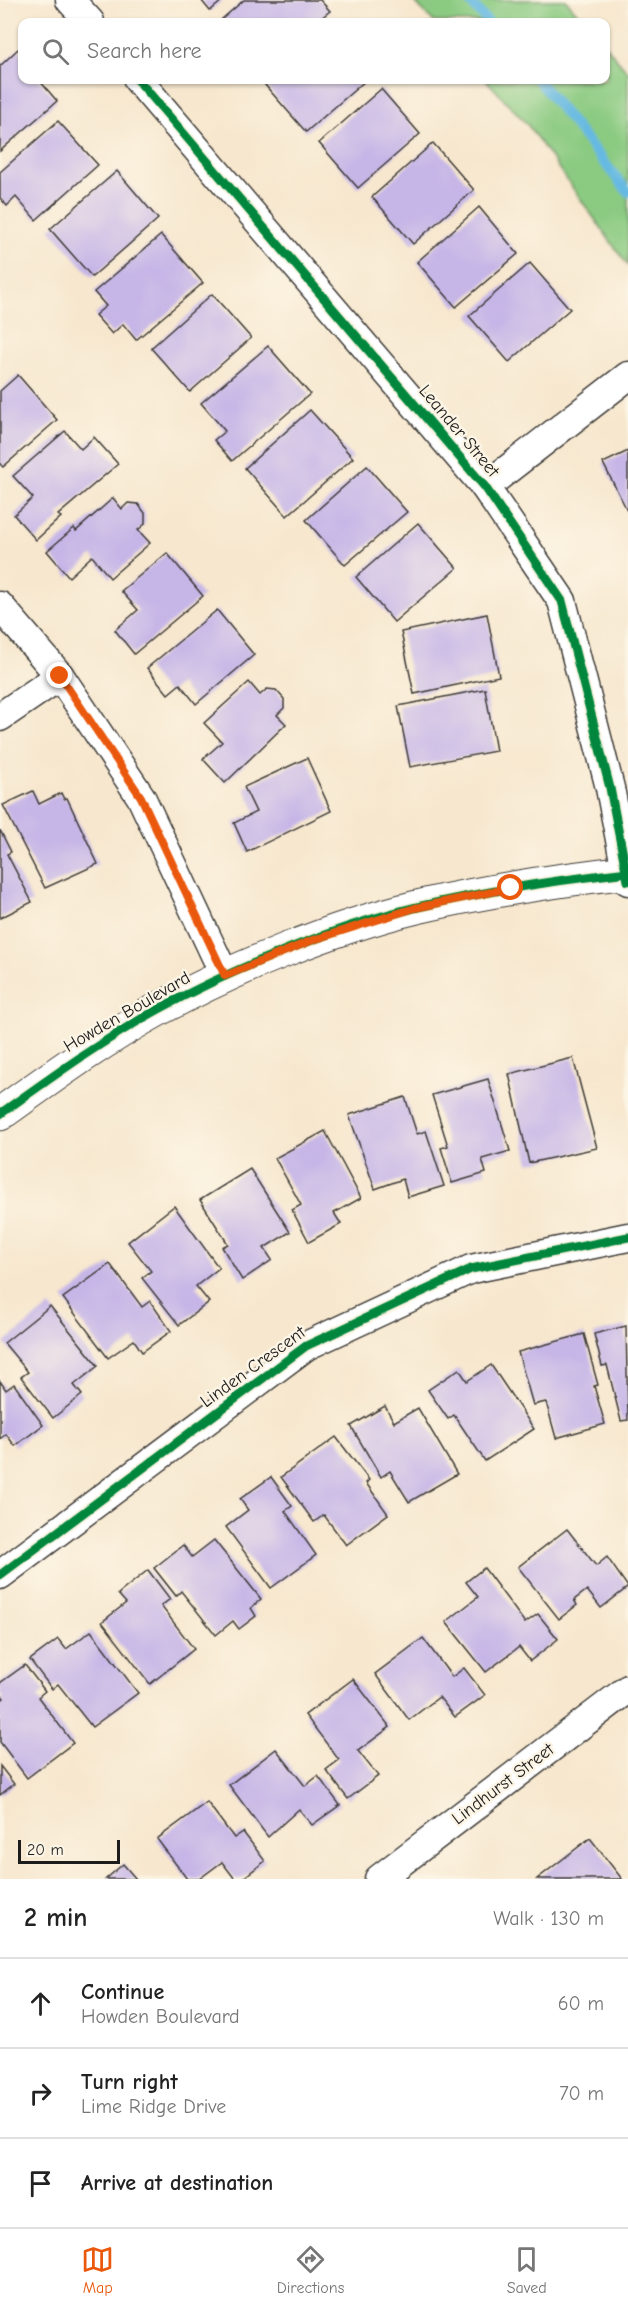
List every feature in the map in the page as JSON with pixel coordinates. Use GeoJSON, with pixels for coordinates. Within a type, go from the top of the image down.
{"type":"FeatureCollection","features":[{"type":"Feature","properties":{"kind":"street"},"geometry":{"type":"LineString","coordinates":[[70,0],[86,18]]}},
{"type":"Feature","properties":{"kind":"street","name":"Leander Street"},"geometry":{"type":"LineString","coordinates":[[141,84],[485,487],[562,601],[610,788],[627,875]]}},
{"type":"Feature","properties":{"kind":"street"},"geometry":{"type":"LineString","coordinates":[[485,487],[628,376]]}},
{"type":"Feature","properties":{"kind":"street"},"geometry":{"type":"LineString","coordinates":[[0,606],[60,676],[141,797],[225,976]]}},
{"type":"Feature","properties":{"kind":"street"},"geometry":{"type":"LineString","coordinates":[[0,717],[60,676]]}},
{"type":"Feature","properties":{"kind":"street","name":"Howden Boulevard"},"geometry":{"type":"LineString","coordinates":[[0,1114],[70,1064],[158,1009],[225,976],[313,940],[415,908],[511,888],[627,875]]}},
{"type":"Feature","properties":{"kind":"street","name":"Linden Crescent"},"geometry":{"type":"LineString","coordinates":[[0,1575],[306,1346],[471,1269],[628,1237]]}},
{"type":"Feature","properties":{"kind":"street","name":"Lindhurst Street"},"geometry":{"type":"LineString","coordinates":[[379,1879],[628,1689]]}},
{"type":"Feature","properties":{"kind":"green space"},"geometry":{"type":"Polygon","coordinates":[[[413,0],[566,0],[582,18],[430,18],[413,0]]]}},
{"type":"Feature","properties":{"kind":"green space"},"geometry":{"type":"Polygon","coordinates":[[[610,51],[628,72],[628,266],[527,124],[490,84],[610,84],[610,51]]]}},
{"type":"Feature","properties":{"kind":"building"},"geometry":{"type":"Polygon","coordinates":[[[201,0],[223,0],[210,11],[201,0]]]}},
{"type":"Feature","properties":{"kind":"building"},"geometry":{"type":"Polygon","coordinates":[[[244,0],[320,0],[330,11],[321,18],[223,18],[244,0]]]}},
{"type":"Feature","properties":{"kind":"building"},"geometry":{"type":"Polygon","coordinates":[[[18,49],[18,84],[42,84],[57,101],[0,151],[0,66],[18,49]]]}},
{"type":"Feature","properties":{"kind":"building"},"geometry":{"type":"Polygon","coordinates":[[[266,84],[361,84],[306,132],[266,84]]]}},
{"type":"Feature","properties":{"kind":"building"},"geometry":{"type":"Polygon","coordinates":[[[381,89],[420,134],[358,188],[319,143],[381,89]]]}},
{"type":"Feature","properties":{"kind":"building"},"geometry":{"type":"Polygon","coordinates":[[[58,121],[98,165],[36,220],[16,197],[7,206],[0,198],[0,172],[58,121]]]}},
{"type":"Feature","properties":{"kind":"building"},"geometry":{"type":"Polygon","coordinates":[[[433,143],[474,190],[413,244],[372,197],[433,143]]]}},
{"type":"Feature","properties":{"kind":"building"},"geometry":{"type":"Polygon","coordinates":[[[117,171],[158,219],[92,277],[50,229],[117,171]]]}},
{"type":"Feature","properties":{"kind":"building"},"geometry":{"type":"Polygon","coordinates":[[[479,207],[518,254],[456,307],[417,262],[479,207]]]}},
{"type":"Feature","properties":{"kind":"building"},"geometry":{"type":"Polygon","coordinates":[[[161,235],[203,283],[136,340],[123,324],[112,334],[95,315],[106,306],[94,292],[161,235]]]}},
{"type":"Feature","properties":{"kind":"building"},"geometry":{"type":"Polygon","coordinates":[[[530,263],[570,309],[509,362],[469,316],[530,263]]]}},
{"type":"Feature","properties":{"kind":"building"},"geometry":{"type":"Polygon","coordinates":[[[212,294],[251,338],[190,392],[151,348],[212,294]]]}},
{"type":"Feature","properties":{"kind":"building"},"geometry":{"type":"Polygon","coordinates":[[[268,346],[310,394],[232,461],[214,440],[225,431],[201,403],[268,346]]]}},
{"type":"Feature","properties":{"kind":"building"},"geometry":{"type":"Polygon","coordinates":[[[18,375],[57,420],[3,467],[0,464],[0,391],[18,375]]]}},
{"type":"Feature","properties":{"kind":"building"},"geometry":{"type":"Polygon","coordinates":[[[310,410],[353,458],[287,516],[245,468],[310,410]]]}},
{"type":"Feature","properties":{"kind":"building"},"geometry":{"type":"Polygon","coordinates":[[[65,431],[81,449],[94,437],[118,464],[58,515],[61,517],[36,540],[14,515],[33,498],[13,476],[65,431]]]}},
{"type":"Feature","properties":{"kind":"building"},"geometry":{"type":"Polygon","coordinates":[[[628,451],[628,512],[603,463],[628,451]]]}},
{"type":"Feature","properties":{"kind":"building"},"geometry":{"type":"Polygon","coordinates":[[[367,466],[407,512],[345,565],[306,520],[367,466]]]}},
{"type":"Feature","properties":{"kind":"building"},"geometry":{"type":"Polygon","coordinates":[[[113,498],[122,509],[128,503],[138,504],[145,513],[145,524],[138,530],[150,543],[110,578],[92,556],[69,577],[47,551],[74,528],[76,531],[113,498]]]}},
{"type":"Feature","properties":{"kind":"building"},"geometry":{"type":"Polygon","coordinates":[[[418,523],[457,568],[394,622],[356,577],[418,523]]]}},
{"type":"Feature","properties":{"kind":"building"},"geometry":{"type":"Polygon","coordinates":[[[167,553],[203,596],[134,654],[115,630],[138,610],[121,591],[167,553]]]}},
{"type":"Feature","properties":{"kind":"building"},"geometry":{"type":"Polygon","coordinates":[[[217,610],[254,655],[196,704],[180,684],[168,694],[147,668],[217,610]]]}},
{"type":"Feature","properties":{"kind":"building"},"geometry":{"type":"Polygon","coordinates":[[[487,614],[499,676],[414,694],[401,632],[487,614]]]}},
{"type":"Feature","properties":{"kind":"building"},"geometry":{"type":"Polygon","coordinates":[[[249,682],[260,695],[267,689],[276,690],[284,699],[284,708],[277,715],[286,724],[225,783],[203,759],[222,742],[204,723],[249,682]]]}},
{"type":"Feature","properties":{"kind":"building"},"geometry":{"type":"Polygon","coordinates":[[[485,689],[496,751],[410,767],[398,706],[485,689]]]}},
{"type":"Feature","properties":{"kind":"building"},"geometry":{"type":"Polygon","coordinates":[[[307,758],[331,811],[247,852],[234,823],[256,812],[244,787],[307,758]]]}},
{"type":"Feature","properties":{"kind":"building"},"geometry":{"type":"Polygon","coordinates":[[[33,791],[39,804],[61,793],[64,799],[67,798],[98,864],[45,888],[3,805],[33,791]]]}},
{"type":"Feature","properties":{"kind":"building"},"geometry":{"type":"Polygon","coordinates":[[[0,830],[11,852],[7,854],[32,902],[0,918],[0,830]]]}},
{"type":"Feature","properties":{"kind":"building"},"geometry":{"type":"Polygon","coordinates":[[[573,1058],[597,1148],[529,1163],[509,1074],[573,1058]]]}},
{"type":"Feature","properties":{"kind":"building"},"geometry":{"type":"Polygon","coordinates":[[[488,1079],[510,1151],[482,1159],[486,1173],[452,1183],[441,1148],[448,1146],[432,1095],[488,1079]]]}},
{"type":"Feature","properties":{"kind":"building"},"geometry":{"type":"Polygon","coordinates":[[[405,1097],[417,1134],[426,1131],[444,1186],[408,1197],[403,1179],[375,1189],[349,1115],[405,1097]]]}},
{"type":"Feature","properties":{"kind":"building"},"geometry":{"type":"Polygon","coordinates":[[[325,1131],[361,1198],[334,1213],[341,1224],[309,1242],[292,1210],[301,1205],[275,1158],[325,1131]]]}},
{"type":"Feature","properties":{"kind":"building"},"geometry":{"type":"Polygon","coordinates":[[[250,1169],[290,1232],[264,1248],[272,1260],[242,1280],[222,1247],[228,1244],[200,1200],[250,1169]]]}},
{"type":"Feature","properties":{"kind":"building"},"geometry":{"type":"Polygon","coordinates":[[[174,1206],[219,1268],[196,1286],[209,1302],[179,1325],[142,1278],[151,1271],[128,1242],[174,1206]]]}},
{"type":"Feature","properties":{"kind":"building"},"geometry":{"type":"Polygon","coordinates":[[[110,1264],[142,1307],[150,1301],[171,1331],[142,1352],[134,1340],[108,1358],[63,1298],[110,1264]]]}},
{"type":"Feature","properties":{"kind":"building"},"geometry":{"type":"Polygon","coordinates":[[[50,1306],[98,1366],[74,1385],[82,1395],[53,1418],[21,1377],[28,1372],[4,1343],[50,1306]]]}},
{"type":"Feature","properties":{"kind":"building"},"geometry":{"type":"Polygon","coordinates":[[[626,1326],[628,1420],[621,1421],[607,1365],[602,1366],[594,1334],[626,1326]]]}},
{"type":"Feature","properties":{"kind":"building"},"geometry":{"type":"Polygon","coordinates":[[[584,1334],[598,1385],[594,1386],[605,1424],[556,1438],[546,1402],[533,1405],[518,1352],[584,1334]]]}},
{"type":"Feature","properties":{"kind":"building"},"geometry":{"type":"Polygon","coordinates":[[[491,1365],[534,1429],[485,1461],[454,1415],[448,1419],[428,1390],[459,1369],[467,1381],[491,1365]]]}},
{"type":"Feature","properties":{"kind":"building"},"geometry":{"type":"Polygon","coordinates":[[[0,1381],[6,1390],[14,1384],[43,1425],[15,1446],[6,1434],[0,1439],[0,1381]]]}},
{"type":"Feature","properties":{"kind":"building"},"geometry":{"type":"Polygon","coordinates":[[[385,1406],[394,1422],[418,1408],[457,1474],[409,1502],[390,1471],[381,1477],[351,1426],[385,1406]]]}},
{"type":"Feature","properties":{"kind":"building"},"geometry":{"type":"Polygon","coordinates":[[[336,1437],[369,1480],[366,1483],[388,1514],[346,1545],[324,1515],[314,1522],[281,1477],[336,1437]]]}},
{"type":"Feature","properties":{"kind":"building"},"geometry":{"type":"Polygon","coordinates":[[[271,1477],[292,1506],[285,1511],[316,1555],[271,1588],[226,1527],[248,1510],[240,1499],[271,1477]]]}},
{"type":"Feature","properties":{"kind":"building"},"geometry":{"type":"Polygon","coordinates":[[[567,1529],[596,1566],[607,1557],[628,1587],[601,1608],[587,1590],[574,1600],[577,1605],[559,1619],[518,1567],[567,1529]]]}},
{"type":"Feature","properties":{"kind":"building"},"geometry":{"type":"Polygon","coordinates":[[[214,1540],[261,1599],[251,1608],[256,1616],[239,1629],[233,1621],[216,1635],[181,1591],[176,1596],[154,1568],[183,1545],[192,1557],[214,1540]]]}},
{"type":"Feature","properties":{"kind":"building"},"geometry":{"type":"Polygon","coordinates":[[[484,1568],[525,1623],[538,1614],[558,1639],[530,1661],[519,1647],[486,1672],[446,1622],[478,1597],[466,1582],[484,1568]]]}},
{"type":"Feature","properties":{"kind":"building"},"geometry":{"type":"Polygon","coordinates":[[[148,1570],[170,1599],[161,1606],[194,1649],[150,1684],[102,1622],[126,1603],[118,1594],[148,1570]]]}},
{"type":"Feature","properties":{"kind":"building"},"geometry":{"type":"Polygon","coordinates":[[[91,1631],[138,1693],[92,1727],[58,1684],[52,1689],[30,1660],[58,1639],[66,1649],[91,1631]]]}},
{"type":"Feature","properties":{"kind":"building"},"geometry":{"type":"Polygon","coordinates":[[[423,1638],[452,1677],[464,1668],[485,1695],[455,1717],[439,1697],[409,1720],[375,1674],[423,1638]]]}},
{"type":"Feature","properties":{"kind":"building"},"geometry":{"type":"Polygon","coordinates":[[[25,1665],[45,1691],[38,1697],[73,1743],[27,1778],[0,1742],[0,1701],[4,1698],[0,1693],[0,1683],[25,1665]]]}},
{"type":"Feature","properties":{"kind":"building"},"geometry":{"type":"Polygon","coordinates":[[[353,1679],[390,1727],[358,1751],[378,1776],[348,1799],[326,1770],[339,1760],[305,1715],[353,1679]]]}},
{"type":"Feature","properties":{"kind":"building"},"geometry":{"type":"Polygon","coordinates":[[[276,1749],[305,1786],[318,1776],[340,1805],[312,1825],[299,1809],[268,1837],[229,1785],[276,1749]]]}},
{"type":"Feature","properties":{"kind":"building"},"geometry":{"type":"Polygon","coordinates":[[[0,1766],[14,1784],[0,1795],[0,1766]]]}},
{"type":"Feature","properties":{"kind":"building"},"geometry":{"type":"Polygon","coordinates":[[[207,1802],[234,1838],[243,1832],[265,1861],[242,1879],[235,1879],[222,1862],[199,1879],[187,1879],[157,1839],[207,1802]]]}},
{"type":"Feature","properties":{"kind":"building"},"geometry":{"type":"Polygon","coordinates":[[[590,1838],[622,1879],[537,1879],[590,1838]]]}},
{"type":"Feature","properties":{"kind":"building"},"geometry":{"type":"Polygon","coordinates":[[[123,1864],[136,1879],[106,1879],[123,1864]]]}},
{"type":"Feature","properties":{"kind":"waterway"},"geometry":{"type":"LineString","coordinates":[[468,0],[484,18]]}},
{"type":"Feature","properties":{"kind":"waterway"},"geometry":{"type":"LineString","coordinates":[[541,84],[628,192]]}},
{"type":"Feature","properties":{"kind":"cycle path"},"geometry":{"type":"LineString","coordinates":[[141,84],[485,487],[562,601],[610,788],[628,881]]}},
{"type":"Feature","properties":{"kind":"cycle path"},"geometry":{"type":"LineString","coordinates":[[0,1114],[78,1059],[159,1009],[252,964],[318,937],[385,915],[469,896],[522,886],[628,872]]}},
{"type":"Feature","properties":{"kind":"cycle path"},"geometry":{"type":"LineString","coordinates":[[0,1575],[306,1346],[471,1269],[628,1237]]}},
{"type":"Feature","properties":{"kind":"route"},"geometry":{"type":"LineString","coordinates":[[60,676],[141,797],[225,976],[313,940],[415,908],[511,888]]}}]}
